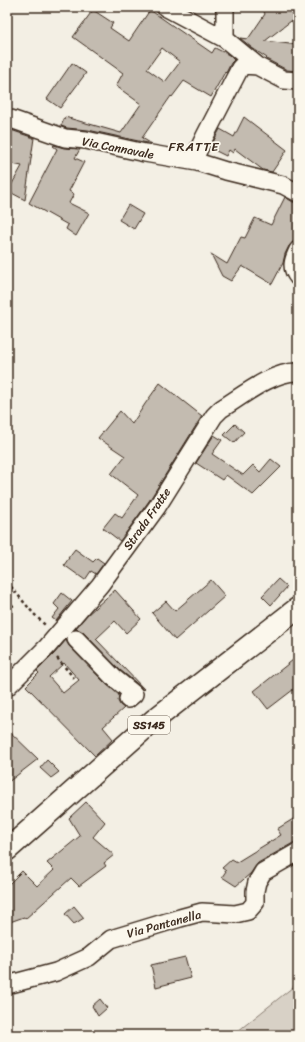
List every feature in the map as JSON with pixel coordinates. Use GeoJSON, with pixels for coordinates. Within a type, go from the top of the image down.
{"type":"FeatureCollection","features":[{"type":"Feature","properties":{"kind":"main road","name":"SS145"},"geometry":{"type":"LineString","coordinates":[[7,850],[154,720],[298,608]]}},
{"type":"Feature","properties":{"kind":"street"},"geometry":{"type":"LineString","coordinates":[[165,7],[225,39],[258,66],[284,80],[298,81]]}},
{"type":"Feature","properties":{"kind":"street"},"geometry":{"type":"LineString","coordinates":[[187,7],[191,10],[196,7]]}},
{"type":"Feature","properties":{"kind":"street"},"geometry":{"type":"LineString","coordinates":[[225,7],[225,39]]}},
{"type":"Feature","properties":{"kind":"street"},"geometry":{"type":"LineString","coordinates":[[193,161],[240,68],[243,65],[258,66]]}},
{"type":"Feature","properties":{"kind":"street","name":"Via Cannavale"},"geometry":{"type":"LineString","coordinates":[[7,119],[11,119],[65,138],[86,140],[145,154],[193,161],[283,185],[298,193]]}},
{"type":"Feature","properties":{"kind":"street"},"geometry":{"type":"LineString","coordinates":[[298,250],[292,262],[293,269],[298,277]]}},
{"type":"Feature","properties":{"kind":"street","name":"Strada Fratte"},"geometry":{"type":"LineString","coordinates":[[7,688],[52,641],[100,585],[153,513],[214,416],[221,409],[272,378],[286,373],[298,372]]}},
{"type":"Feature","properties":{"kind":"street"},"geometry":{"type":"LineString","coordinates":[[76,639],[113,677],[134,694],[128,700]]}},
{"type":"Feature","properties":{"kind":"street","name":"Via Pantanella"},"geometry":{"type":"LineString","coordinates":[[7,985],[56,972],[89,957],[111,939],[202,912],[235,914],[248,911],[255,903],[255,890],[257,882],[263,872],[298,852]]}},
{"type":"Feature","properties":{"kind":"path"},"geometry":{"type":"LineString","coordinates":[[7,582],[33,613],[74,678]]}},
{"type":"Feature","properties":{"kind":"path"},"geometry":{"type":"LineString","coordinates":[[7,600],[13,606],[7,620]]}},
{"type":"Feature","properties":{"kind":"shaded area"},"geometry":{"type":"Polygon","coordinates":[[[298,983],[298,1035],[233,1035],[298,983]]]}},
{"type":"Feature","properties":{"kind":"building"},"geometry":{"type":"Polygon","coordinates":[[[262,7],[298,7],[298,26],[291,21],[265,41],[298,45],[298,71],[287,70],[266,59],[267,58],[240,38],[248,39],[265,14],[262,7]]]}},
{"type":"Feature","properties":{"kind":"building"},"geometry":{"type":"Polygon","coordinates":[[[93,10],[113,23],[110,28],[129,41],[150,10],[212,53],[215,48],[229,55],[234,60],[226,73],[225,72],[211,97],[184,81],[172,97],[171,96],[142,138],[152,144],[88,130],[61,126],[65,117],[121,133],[141,104],[116,86],[123,73],[73,37],[93,10]],[[162,48],[147,69],[165,82],[180,62],[162,48]]]}},
{"type":"Feature","properties":{"kind":"building"},"geometry":{"type":"Polygon","coordinates":[[[72,63],[86,73],[60,108],[47,99],[72,63]]]}},
{"type":"Feature","properties":{"kind":"building"},"geometry":{"type":"Polygon","coordinates":[[[244,117],[287,150],[272,172],[263,170],[235,149],[233,153],[229,150],[226,156],[210,148],[220,129],[234,137],[244,117]]]}},
{"type":"Feature","properties":{"kind":"building"},"geometry":{"type":"Polygon","coordinates":[[[8,129],[34,138],[25,200],[8,191],[22,166],[7,163],[8,129]]]}},
{"type":"Feature","properties":{"kind":"building"},"geometry":{"type":"Polygon","coordinates":[[[53,146],[64,148],[80,149],[75,158],[84,162],[69,191],[74,194],[69,203],[89,213],[76,236],[66,229],[68,225],[29,203],[57,149],[53,146]]]}},
{"type":"Feature","properties":{"kind":"building"},"geometry":{"type":"Polygon","coordinates":[[[285,197],[298,203],[298,240],[289,246],[283,263],[272,284],[242,266],[231,281],[222,276],[211,254],[227,264],[241,237],[245,238],[255,218],[271,225],[285,197]]]}},
{"type":"Feature","properties":{"kind":"building"},"geometry":{"type":"Polygon","coordinates":[[[128,205],[143,214],[134,229],[119,220],[128,205]]]}},
{"type":"Feature","properties":{"kind":"building"},"geometry":{"type":"Polygon","coordinates":[[[160,383],[202,416],[149,501],[120,541],[103,528],[115,513],[122,518],[138,495],[111,474],[125,456],[98,438],[120,411],[132,424],[160,383]]]}},
{"type":"Feature","properties":{"kind":"building"},"geometry":{"type":"Polygon","coordinates":[[[235,424],[244,432],[234,443],[224,435],[235,424]]]}},
{"type":"Feature","properties":{"kind":"building"},"geometry":{"type":"Polygon","coordinates":[[[214,435],[222,440],[212,454],[243,475],[253,465],[260,472],[271,459],[281,467],[253,495],[226,475],[222,480],[196,463],[214,435]]]}},
{"type":"Feature","properties":{"kind":"building"},"geometry":{"type":"Polygon","coordinates":[[[75,549],[93,562],[97,558],[104,563],[96,574],[91,571],[85,580],[64,565],[75,549]]]}},
{"type":"Feature","properties":{"kind":"building"},"geometry":{"type":"Polygon","coordinates":[[[278,579],[287,587],[271,605],[262,596],[278,579]]]}},
{"type":"Feature","properties":{"kind":"building"},"geometry":{"type":"Polygon","coordinates":[[[211,580],[225,596],[175,640],[152,613],[166,601],[175,611],[211,580]]]}},
{"type":"Feature","properties":{"kind":"building"},"geometry":{"type":"Polygon","coordinates":[[[115,590],[141,619],[126,633],[115,621],[96,639],[144,689],[143,690],[120,670],[83,632],[75,629],[87,615],[115,590]]]}},
{"type":"Feature","properties":{"kind":"building"},"geometry":{"type":"Polygon","coordinates":[[[62,593],[72,601],[56,621],[52,618],[59,609],[54,604],[62,593]]]}},
{"type":"Feature","properties":{"kind":"building"},"geometry":{"type":"Polygon","coordinates":[[[66,640],[69,646],[106,684],[119,695],[118,701],[124,708],[103,727],[113,739],[95,756],[26,686],[39,673],[37,671],[66,640]],[[64,663],[49,677],[63,693],[79,680],[64,663]]]}},
{"type":"Feature","properties":{"kind":"building"},"geometry":{"type":"Polygon","coordinates":[[[298,656],[298,686],[268,709],[254,691],[298,656]]]}},
{"type":"Feature","properties":{"kind":"building"},"geometry":{"type":"Polygon","coordinates":[[[7,729],[38,759],[7,783],[7,729]]]}},
{"type":"Feature","properties":{"kind":"building"},"geometry":{"type":"Polygon","coordinates":[[[47,760],[59,772],[51,778],[40,768],[47,760]]]}},
{"type":"Feature","properties":{"kind":"building"},"geometry":{"type":"Polygon","coordinates":[[[86,802],[105,822],[93,837],[114,855],[104,863],[106,866],[79,886],[71,878],[25,919],[24,917],[7,923],[7,886],[22,871],[37,886],[54,870],[47,863],[80,836],[69,818],[86,802]]]}},
{"type":"Feature","properties":{"kind":"building"},"geometry":{"type":"Polygon","coordinates":[[[298,816],[298,842],[293,843],[258,863],[251,873],[236,886],[222,877],[226,871],[222,868],[232,859],[237,862],[281,835],[277,829],[298,816]]]}},
{"type":"Feature","properties":{"kind":"building"},"geometry":{"type":"Polygon","coordinates":[[[74,906],[84,918],[74,924],[65,914],[74,906]]]}},
{"type":"Feature","properties":{"kind":"building"},"geometry":{"type":"Polygon","coordinates":[[[185,957],[191,978],[156,987],[151,965],[185,957]]]}},
{"type":"Feature","properties":{"kind":"building"},"geometry":{"type":"Polygon","coordinates":[[[100,999],[107,1008],[98,1016],[92,1006],[100,999]]]}},
{"type":"Feature","properties":{"kind":"district","name":"FRATTE"},"geometry":{"type":"Point","coordinates":[194,146]}}]}
